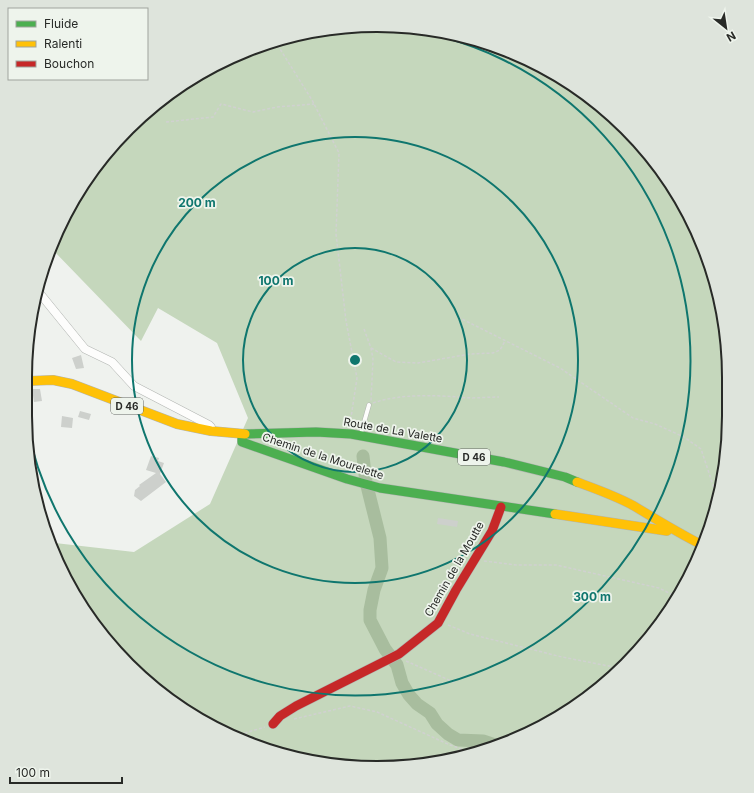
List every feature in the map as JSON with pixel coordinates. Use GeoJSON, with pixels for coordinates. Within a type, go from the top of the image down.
{"type":"FeatureCollection","features":[{"type":"Feature","properties":{"kind":"street"},"geometry":{"type":"LineString","coordinates":[[42,296],[85,349],[112,362],[134,386],[210,424],[211,431]]}},
{"type":"Feature","properties":{"kind":"street","name":"D 46"},"geometry":{"type":"LineString","coordinates":[[32,381],[53,380],[72,384],[177,424],[211,431]]}},
{"type":"Feature","properties":{"kind":"street","name":"Route de La Valette"},"geometry":{"type":"LineString","coordinates":[[211,431],[242,434],[316,432],[351,434],[504,462],[564,477],[600,490],[633,506],[698,543]]}},
{"type":"Feature","properties":{"kind":"street","name":"Chemin de la Mourelette"},"geometry":{"type":"LineString","coordinates":[[242,434],[242,442],[347,479],[380,488],[501,507]]}},
{"type":"Feature","properties":{"kind":"street"},"geometry":{"type":"LineString","coordinates":[[501,507],[667,531],[670,528]]}},
{"type":"Feature","properties":{"kind":"street","name":"Chemin de la Moutte"},"geometry":{"type":"LineString","coordinates":[[272,724],[280,716],[296,706],[395,656],[438,623],[492,531],[501,507]]}},
{"type":"Feature","properties":{"kind":"lane"},"geometry":{"type":"LineString","coordinates":[[361,436],[370,405]]}},
{"type":"Feature","properties":{"kind":"path"},"geometry":{"type":"LineString","coordinates":[[278,47],[314,104],[339,153],[336,234],[346,321],[357,378],[350,424],[351,434]]}},
{"type":"Feature","properties":{"kind":"path"},"geometry":{"type":"LineString","coordinates":[[166,122],[213,117],[221,104],[253,112],[277,107],[314,104]]}},
{"type":"Feature","properties":{"kind":"path"},"geometry":{"type":"LineString","coordinates":[[458,317],[560,368],[633,418],[654,424],[684,437],[701,449],[714,488]]}},
{"type":"Feature","properties":{"kind":"path"},"geometry":{"type":"LineString","coordinates":[[364,329],[371,348],[373,359],[370,405]]}},
{"type":"Feature","properties":{"kind":"path"},"geometry":{"type":"LineString","coordinates":[[371,348],[396,362],[418,363],[470,354],[493,353],[500,350],[505,341]]}},
{"type":"Feature","properties":{"kind":"path"},"geometry":{"type":"LineString","coordinates":[[370,405],[380,401],[404,397],[499,397]]}},
{"type":"Feature","properties":{"kind":"path"},"geometry":{"type":"LineString","coordinates":[[474,560],[516,565],[556,564],[659,588],[672,595]]}},
{"type":"Feature","properties":{"kind":"path"},"geometry":{"type":"LineString","coordinates":[[442,616],[445,624],[470,634],[562,657],[613,667]]}},
{"type":"Feature","properties":{"kind":"path"},"geometry":{"type":"LineString","coordinates":[[395,656],[456,683]]}},
{"type":"Feature","properties":{"kind":"path"},"geometry":{"type":"LineString","coordinates":[[288,720],[350,706],[377,712],[463,750]]}},
{"type":"Feature","properties":{"kind":"path"},"geometry":{"type":"LineString","coordinates":[[242,734],[272,724]]}},
{"type":"Feature","properties":{"kind":"green space"},"geometry":{"type":"Polygon","coordinates":[[[377,32],[422,35],[488,50],[509,58],[550,78],[587,103],[621,133],[651,167],[664,185],[696,245],[704,266],[715,310],[719,332],[722,377],[722,416],[719,461],[704,527],[696,548],[676,589],[651,626],[621,660],[587,690],[550,715],[530,725],[488,743],[466,749],[422,758],[400,760],[377,761],[332,758],[266,743],[245,735],[204,715],[167,690],[133,660],[103,626],[90,608],[68,569],[56,543],[134,552],[210,504],[248,418],[217,343],[158,308],[141,341],[55,252],[78,204],[103,167],[133,133],[167,103],[205,78],[245,58],[288,44],[332,35],[377,32]]]}},
{"type":"Feature","properties":{"kind":"building"},"geometry":{"type":"Polygon","coordinates":[[[81,355],[84,368],[76,369],[72,358],[81,355]]]}},
{"type":"Feature","properties":{"kind":"building"},"geometry":{"type":"Polygon","coordinates":[[[32,389],[40,389],[42,401],[34,402],[32,389]]]}},
{"type":"Feature","properties":{"kind":"building"},"geometry":{"type":"Polygon","coordinates":[[[80,411],[91,414],[89,420],[78,417],[80,411]]]}},
{"type":"Feature","properties":{"kind":"building"},"geometry":{"type":"Polygon","coordinates":[[[62,416],[73,418],[72,428],[61,427],[62,416]]]}},
{"type":"Feature","properties":{"kind":"building"},"geometry":{"type":"Polygon","coordinates":[[[151,456],[159,458],[158,461],[164,463],[160,474],[166,482],[141,501],[134,496],[135,490],[140,486],[139,485],[156,473],[146,470],[151,456]]]}},
{"type":"Feature","properties":{"kind":"building"},"geometry":{"type":"Polygon","coordinates":[[[438,518],[458,521],[457,527],[437,524],[438,518]]]}},
{"type":"Feature","properties":{"kind":"waterway"},"geometry":{"type":"LineString","coordinates":[[363,456],[366,483]]}},
{"type":"Feature","properties":{"kind":"waterway"},"geometry":{"type":"LineString","coordinates":[[367,486],[380,538],[382,568],[374,590],[370,610],[370,620],[385,649],[397,665],[402,683],[409,695],[417,704],[430,713],[437,724],[448,734],[458,740],[483,741],[488,743]]}},
{"type":"Feature","properties":{"kind":"traffic: fast"},"geometry":{"type":"LineString","coordinates":[[245,434],[316,432],[351,434],[504,462],[565,477],[577,482]]}},
{"type":"Feature","properties":{"kind":"traffic: fast"},"geometry":{"type":"LineString","coordinates":[[242,434],[242,442],[347,479],[380,488],[555,514]]}},
{"type":"Feature","properties":{"kind":"traffic: slow"},"geometry":{"type":"LineString","coordinates":[[32,381],[53,380],[72,384],[177,424],[211,431],[245,434]]}},
{"type":"Feature","properties":{"kind":"traffic: slow"},"geometry":{"type":"LineString","coordinates":[[577,482],[627,502],[698,543]]}},
{"type":"Feature","properties":{"kind":"traffic: slow"},"geometry":{"type":"LineString","coordinates":[[555,514],[667,531],[670,528]]}},
{"type":"Feature","properties":{"kind":"traffic: jam"},"geometry":{"type":"LineString","coordinates":[[273,724],[280,716],[296,706],[399,654],[438,623],[492,531],[501,507]]}}]}
